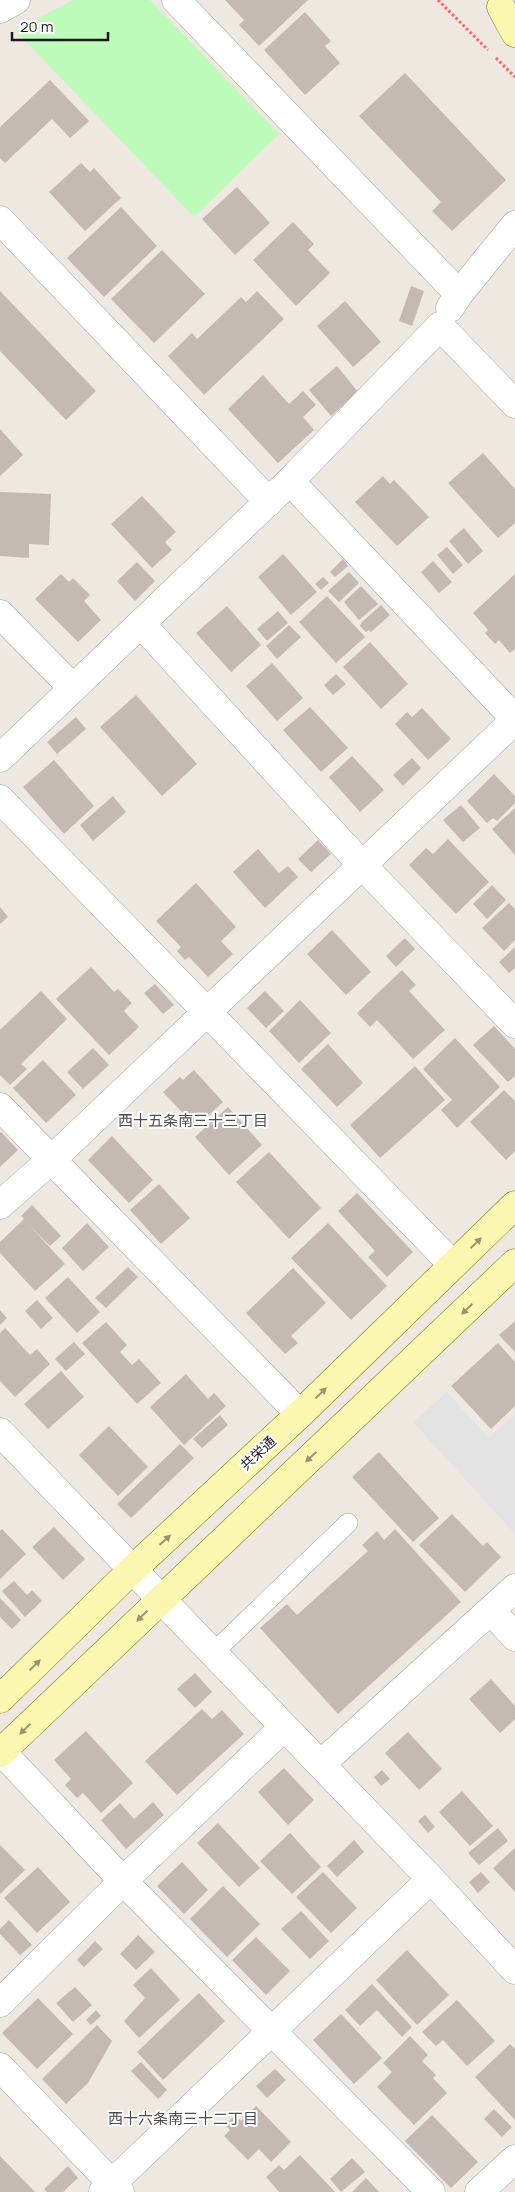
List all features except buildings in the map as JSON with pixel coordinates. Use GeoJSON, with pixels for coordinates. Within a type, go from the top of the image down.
{"type":"FeatureCollection","features":[{"type":"Feature","properties":{"kind":"street"},"geometry":{"type":"LineString","coordinates":[[0,9],[16,0]]}},
{"type":"Feature","properties":{"kind":"street"},"geometry":{"type":"LineString","coordinates":[[176,0],[459,294]]}},
{"type":"Feature","properties":{"kind":"street"},"geometry":{"type":"LineString","coordinates":[[504,6],[515,34]]}},
{"type":"Feature","properties":{"kind":"street"},"geometry":{"type":"LineString","coordinates":[[0,220],[269,502]]}},
{"type":"Feature","properties":{"kind":"street"},"geometry":{"type":"LineString","coordinates":[[0,758],[269,502],[440,326],[459,294],[515,225]]}},
{"type":"Feature","properties":{"kind":"street"},"geometry":{"type":"LineString","coordinates":[[440,326],[515,404]]}},
{"type":"Feature","properties":{"kind":"street"},"geometry":{"type":"LineString","coordinates":[[0,1205],[51,1160],[515,719],[290,481]]}},
{"type":"Feature","properties":{"kind":"street"},"geometry":{"type":"LineString","coordinates":[[0,614],[73,688]]}},
{"type":"Feature","properties":{"kind":"street"},"geometry":{"type":"LineString","coordinates":[[141,624],[362,865],[515,1024]]}},
{"type":"Feature","properties":{"kind":"street"},"geometry":{"type":"LineString","coordinates":[[0,800],[453,1265]]}},
{"type":"Feature","properties":{"kind":"street"},"geometry":{"type":"LineString","coordinates":[[0,1107],[300,1414]]}},
{"type":"Feature","properties":{"kind":"street","name":"共栄通"},"geometry":{"type":"LineString","coordinates":[[0,1699],[133,1569],[300,1414],[515,1205]]}},
{"type":"Feature","properties":{"kind":"street"},"geometry":{"type":"LineString","coordinates":[[431,2192],[123,1881],[1,1752],[515,1263]]}},
{"type":"Feature","properties":{"kind":"street"},"geometry":{"type":"LineString","coordinates":[[0,1432],[321,1764],[515,1970]]}},
{"type":"Feature","properties":{"kind":"street"},"geometry":{"type":"LineString","coordinates":[[321,1764],[515,1588]]}},
{"type":"Feature","properties":{"kind":"street"},"geometry":{"type":"LineString","coordinates":[[491,1611],[515,1637]]}},
{"type":"Feature","properties":{"kind":"street"},"geometry":{"type":"LineString","coordinates":[[0,2003],[123,1881],[284,1727]]}},
{"type":"Feature","properties":{"kind":"street"},"geometry":{"type":"LineString","coordinates":[[0,2067],[112,2189],[431,1879]]}},
{"type":"Feature","properties":{"kind":"street"},"geometry":{"type":"LineString","coordinates":[[479,2192],[515,2159]]}},
{"type":"Feature","properties":{"kind":"lane"},"geometry":{"type":"LineString","coordinates":[[213,1653],[348,1523]]}},
{"type":"Feature","properties":{"kind":"path"},"geometry":{"type":"LineString","coordinates":[[438,0],[515,77]]}},
{"type":"Feature","properties":{"kind":"green space"},"geometry":{"type":"Polygon","coordinates":[[[73,0],[150,0],[279,134],[194,217],[16,31],[73,0]]]}},
{"type":"Feature","properties":{"kind":"shaded area"},"geometry":{"type":"Polygon","coordinates":[[[447,1392],[489,1438],[515,1414],[515,1534],[413,1422],[447,1392]]]}},
{"type":"Feature","properties":{"kind":"district","name":"西十五条南三十三丁目"},"geometry":{"type":"Point","coordinates":[193,1121]}},
{"type":"Feature","properties":{"kind":"district","name":"西十六条南三十二丁目"},"geometry":{"type":"Point","coordinates":[183,2119]}}]}
